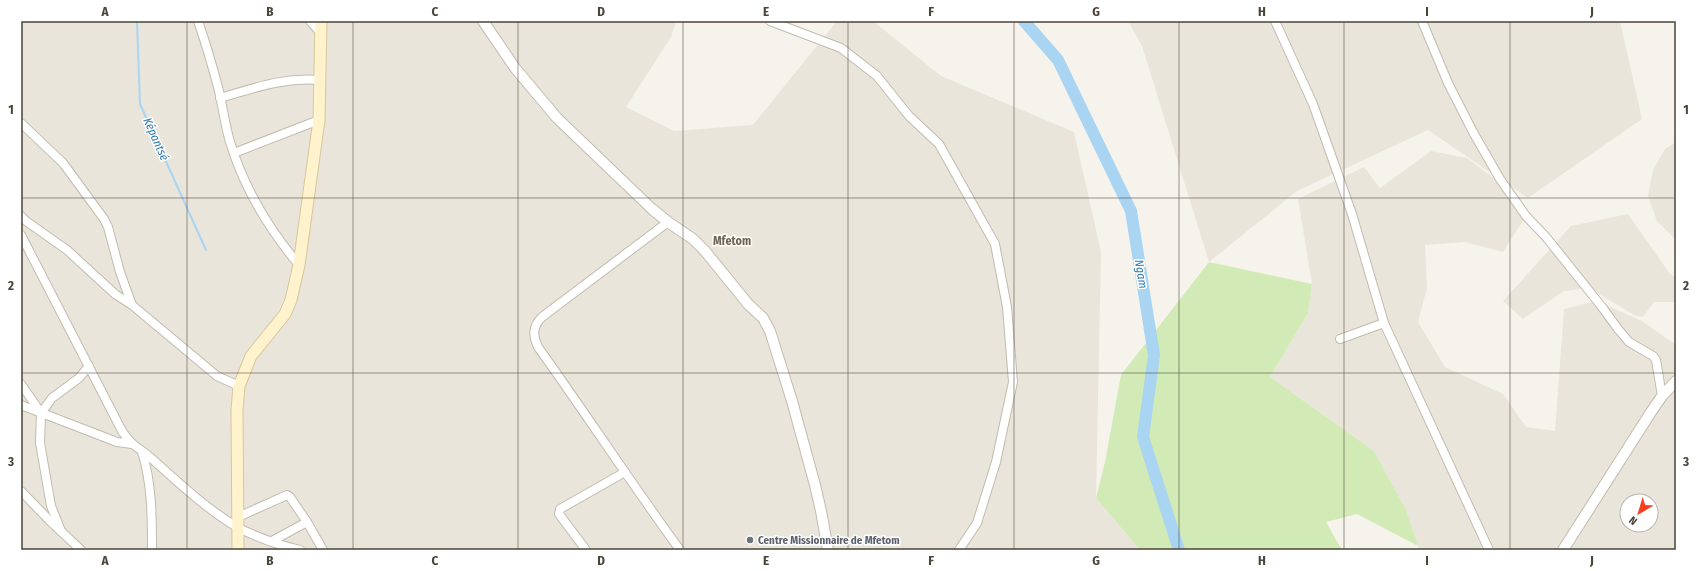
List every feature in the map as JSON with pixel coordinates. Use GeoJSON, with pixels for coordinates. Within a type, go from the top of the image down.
{"type":"FeatureCollection","features":[{"type":"Feature","properties":{"kind":"main road"},"geometry":{"type":"LineString","coordinates":[[238,550],[239,386],[251,356],[288,308],[299,265],[318,120],[321,21]]}},
{"type":"Feature","properties":{"kind":"street"},"geometry":{"type":"LineString","coordinates":[[198,21],[234,154],[254,203],[281,244],[299,265]]}},
{"type":"Feature","properties":{"kind":"street"},"geometry":{"type":"LineString","coordinates":[[310,21],[321,33]]}},
{"type":"Feature","properties":{"kind":"street"},"geometry":{"type":"LineString","coordinates":[[483,21],[515,68],[557,118],[668,222],[693,239],[705,251],[748,304],[763,318],[770,331],[792,401],[822,511],[828,550]]}},
{"type":"Feature","properties":{"kind":"street"},"geometry":{"type":"LineString","coordinates":[[770,21],[841,48],[877,76],[909,116],[939,144],[995,244],[1007,307],[1012,382],[996,462],[977,523],[958,550]]}},
{"type":"Feature","properties":{"kind":"street"},"geometry":{"type":"LineString","coordinates":[[1275,21],[1313,104],[1352,214],[1384,323],[1489,550]]}},
{"type":"Feature","properties":{"kind":"street"},"geometry":{"type":"LineString","coordinates":[[1422,21],[1448,84],[1500,180],[1526,216],[1546,237],[1629,342],[1653,356],[1656,360],[1662,396]]}},
{"type":"Feature","properties":{"kind":"street"},"geometry":{"type":"LineString","coordinates":[[220,98],[276,82],[302,79],[320,80]]}},
{"type":"Feature","properties":{"kind":"street"},"geometry":{"type":"LineString","coordinates":[[234,154],[318,120]]}},
{"type":"Feature","properties":{"kind":"street"},"geometry":{"type":"LineString","coordinates":[[21,123],[63,163],[104,219],[108,227],[120,272],[132,305]]}},
{"type":"Feature","properties":{"kind":"street"},"geometry":{"type":"LineString","coordinates":[[23,220],[67,250],[115,294],[132,305],[217,376],[239,386]]}},
{"type":"Feature","properties":{"kind":"street"},"geometry":{"type":"LineString","coordinates":[[668,222],[645,241],[558,304],[536,323],[534,339],[538,347],[680,550]]}},
{"type":"Feature","properties":{"kind":"street"},"geometry":{"type":"LineString","coordinates":[[21,235],[122,430],[132,444],[220,515],[238,522],[272,541],[300,550]]}},
{"type":"Feature","properties":{"kind":"street"},"geometry":{"type":"LineString","coordinates":[[1340,339],[1384,323]]}},
{"type":"Feature","properties":{"kind":"street"},"geometry":{"type":"LineString","coordinates":[[61,531],[51,506],[40,443],[41,412],[52,398],[79,378],[89,366]]}},
{"type":"Feature","properties":{"kind":"street"},"geometry":{"type":"LineString","coordinates":[[1563,550],[1662,396],[1676,382]]}},
{"type":"Feature","properties":{"kind":"street"},"geometry":{"type":"LineString","coordinates":[[21,384],[41,412]]}},
{"type":"Feature","properties":{"kind":"street"},"geometry":{"type":"LineString","coordinates":[[21,405],[117,442],[132,444]]}},
{"type":"Feature","properties":{"kind":"street"},"geometry":{"type":"LineString","coordinates":[[142,452],[148,470],[150,485],[152,550]]}},
{"type":"Feature","properties":{"kind":"street"},"geometry":{"type":"LineString","coordinates":[[586,550],[558,512],[625,472]]}},
{"type":"Feature","properties":{"kind":"street"},"geometry":{"type":"LineString","coordinates":[[21,491],[81,550]]}},
{"type":"Feature","properties":{"kind":"street"},"geometry":{"type":"LineString","coordinates":[[238,522],[287,495],[290,497],[307,522],[323,550]]}},
{"type":"Feature","properties":{"kind":"street"},"geometry":{"type":"LineString","coordinates":[[272,541],[307,522]]}},
{"type":"Feature","properties":{"kind":"shaded area"},"geometry":{"type":"Polygon","coordinates":[[[21,21],[676,21],[671,37],[626,107],[674,131],[753,125],[837,21],[873,21],[941,76],[1074,132],[1101,252],[1096,498],[1140,550],[21,550],[21,21]]]}},
{"type":"Feature","properties":{"kind":"shaded area"},"geometry":{"type":"Polygon","coordinates":[[[1128,21],[1620,21],[1642,119],[1528,198],[1428,130],[1297,191],[1209,262],[1142,46],[1128,21]]]}},
{"type":"Feature","properties":{"kind":"shaded area"},"geometry":{"type":"Polygon","coordinates":[[[1676,142],[1676,240],[1657,221],[1648,196],[1653,170],[1665,149],[1676,142]]]}},
{"type":"Feature","properties":{"kind":"shaded area"},"geometry":{"type":"Polygon","coordinates":[[[1431,151],[1467,158],[1508,189],[1526,216],[1503,252],[1465,242],[1425,245],[1427,287],[1418,322],[1445,367],[1503,394],[1526,427],[1555,431],[1564,309],[1597,301],[1642,321],[1676,345],[1676,550],[1419,550],[1406,510],[1374,451],[1270,377],[1308,313],[1312,284],[1298,199],[1364,167],[1380,188],[1431,151]]]}},
{"type":"Feature","properties":{"kind":"shaded area"},"geometry":{"type":"Polygon","coordinates":[[[1628,214],[1670,274],[1676,277],[1676,302],[1654,302],[1643,317],[1636,316],[1589,288],[1564,291],[1523,319],[1503,301],[1571,226],[1628,214]]]}},
{"type":"Feature","properties":{"kind":"green space"},"geometry":{"type":"Polygon","coordinates":[[[1209,262],[1312,284],[1308,313],[1270,377],[1374,451],[1406,510],[1418,546],[1357,514],[1326,522],[1342,550],[1140,550],[1096,498],[1105,462],[1121,375],[1209,262]]]}},
{"type":"Feature","properties":{"kind":"waterway","name":"Képantsé"},"geometry":{"type":"LineString","coordinates":[[137,21],[140,104],[206,250]]}},
{"type":"Feature","properties":{"kind":"waterway","name":"Ngam"},"geometry":{"type":"LineString","coordinates":[[1024,21],[1058,60],[1131,211],[1154,355],[1143,437],[1179,550]]}},
{"type":"Feature","properties":{"kind":"place","name":"Centre Missionnaire de Mfetom"},"geometry":{"type":"Point","coordinates":[750,540]}},
{"type":"Feature","properties":{"kind":"district","name":"Mfetom"},"geometry":{"type":"Point","coordinates":[732,241]}}]}
